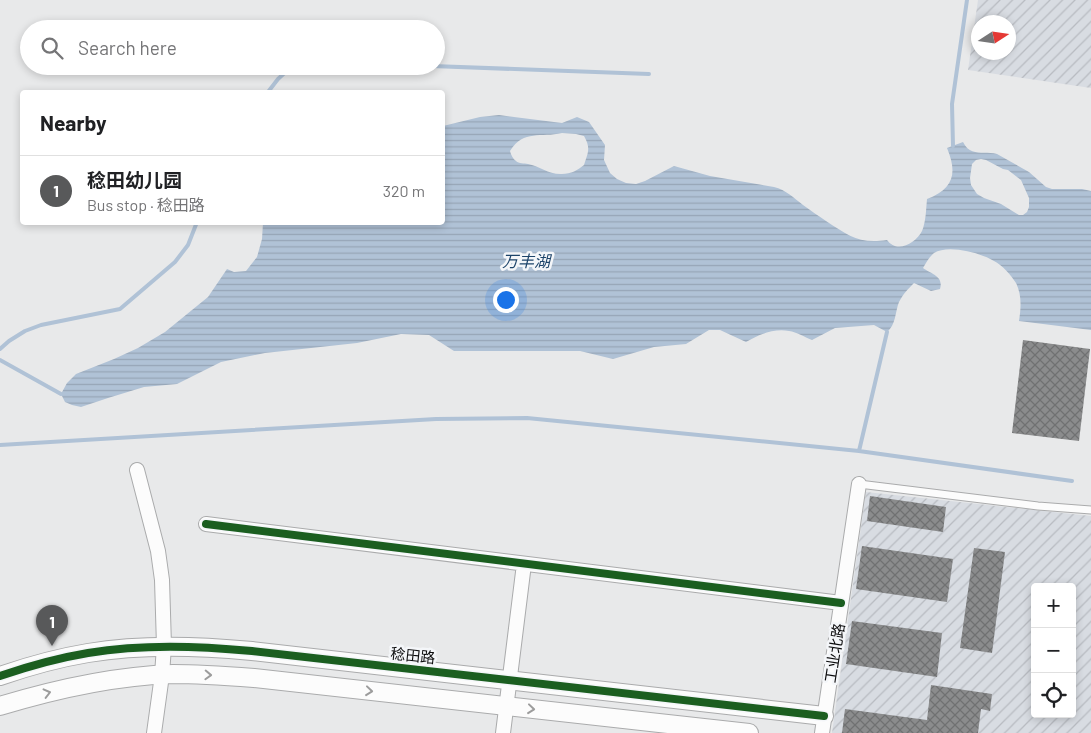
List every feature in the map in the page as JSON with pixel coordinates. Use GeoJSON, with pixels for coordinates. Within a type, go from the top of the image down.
{"type":"FeatureCollection","features":[{"type":"Feature","properties":{"kind":"street"},"geometry":{"type":"LineString","coordinates":[[137,470],[158,551],[162,580],[164,646],[154,733]]}},
{"type":"Feature","properties":{"kind":"street","name":"工业北路"},"geometry":{"type":"LineString","coordinates":[[823,725],[859,484]]}},
{"type":"Feature","properties":{"kind":"street"},"geometry":{"type":"LineString","coordinates":[[206,524],[841,603]]}},
{"type":"Feature","properties":{"kind":"street"},"geometry":{"type":"LineString","coordinates":[[502,733],[524,564]]}},
{"type":"Feature","properties":{"kind":"street","name":"稔田路"},"geometry":{"type":"LineString","coordinates":[[0,676],[39,664],[90,653],[164,646],[202,647],[510,680],[823,725]]}},
{"type":"Feature","properties":{"kind":"street"},"geometry":{"type":"LineString","coordinates":[[0,706],[31,697],[115,679],[162,675],[212,675],[254,678],[749,733]]}},
{"type":"Feature","properties":{"kind":"lane"},"geometry":{"type":"LineString","coordinates":[[859,484],[1038,506],[1091,510]]}},
{"type":"Feature","properties":{"kind":"shaded area"},"geometry":{"type":"Polygon","coordinates":[[[978,0],[1091,0],[1091,88],[968,70],[971,49],[971,60],[1016,60],[1016,15],[976,15],[978,0]]]}},
{"type":"Feature","properties":{"kind":"shaded area"},"geometry":{"type":"Polygon","coordinates":[[[866,492],[1091,516],[1091,733],[832,733],[866,492]]]}},
{"type":"Feature","properties":{"kind":"water","name":"万丰湖"},"geometry":{"type":"Polygon","coordinates":[[[499,115],[562,123],[577,117],[589,122],[605,145],[604,160],[610,173],[626,183],[636,184],[645,181],[674,166],[710,176],[774,187],[786,192],[848,235],[861,240],[887,240],[896,246],[911,243],[922,231],[927,199],[943,190],[951,180],[952,166],[947,148],[963,142],[966,147],[974,152],[997,154],[1029,172],[1046,187],[1091,191],[1091,330],[1019,321],[1021,306],[1019,292],[1016,283],[1006,270],[981,255],[956,249],[947,249],[934,253],[923,268],[938,278],[941,285],[940,289],[931,291],[914,283],[901,299],[894,322],[887,332],[874,325],[835,328],[812,340],[798,333],[778,330],[746,342],[720,330],[709,330],[686,344],[654,347],[613,359],[580,351],[454,351],[429,335],[401,334],[357,343],[265,353],[221,362],[177,384],[144,387],[81,407],[65,402],[61,394],[67,383],[76,374],[138,348],[165,332],[208,297],[227,269],[234,272],[246,271],[257,257],[262,239],[263,225],[445,225],[445,126],[480,117],[499,115]],[[562,133],[527,137],[515,144],[510,151],[514,159],[519,163],[532,165],[553,173],[565,174],[584,165],[588,154],[588,144],[584,136],[562,133]],[[976,160],[972,164],[971,185],[977,194],[1001,204],[1019,215],[1023,215],[1029,207],[1029,198],[1021,180],[1008,170],[986,160],[976,160]]]}},
{"type":"Feature","properties":{"kind":"building"},"geometry":{"type":"Polygon","coordinates":[[[1023,340],[1090,349],[1079,441],[1012,433],[1023,340]]]}},
{"type":"Feature","properties":{"kind":"building"},"geometry":{"type":"Polygon","coordinates":[[[870,496],[946,507],[943,532],[867,521],[870,496]]]}},
{"type":"Feature","properties":{"kind":"building"},"geometry":{"type":"Polygon","coordinates":[[[862,546],[953,559],[947,602],[856,589],[862,546]]]}},
{"type":"Feature","properties":{"kind":"building"},"geometry":{"type":"Polygon","coordinates":[[[974,548],[1005,552],[992,653],[960,648],[974,548]]]}},
{"type":"Feature","properties":{"kind":"building"},"geometry":{"type":"Polygon","coordinates":[[[852,621],[942,633],[937,677],[846,664],[852,621]]]}},
{"type":"Feature","properties":{"kind":"building"},"geometry":{"type":"Polygon","coordinates":[[[931,685],[992,694],[990,711],[981,709],[978,733],[842,733],[845,709],[927,720],[931,685]]]}},
{"type":"Feature","properties":{"kind":"waterway"},"geometry":{"type":"LineString","coordinates":[[953,146],[952,104],[967,0]]}},
{"type":"Feature","properties":{"kind":"waterway"},"geometry":{"type":"LineString","coordinates":[[445,66],[649,74]]}},
{"type":"Feature","properties":{"kind":"waterway"},"geometry":{"type":"LineString","coordinates":[[270,90],[282,75]]}},
{"type":"Feature","properties":{"kind":"waterway"},"geometry":{"type":"LineString","coordinates":[[0,349],[25,331],[41,325],[120,309],[175,262],[188,245],[196,225]]}},
{"type":"Feature","properties":{"kind":"waterway"},"geometry":{"type":"LineString","coordinates":[[859,451],[887,332]]}},
{"type":"Feature","properties":{"kind":"waterway"},"geometry":{"type":"LineString","coordinates":[[0,360],[61,394]]}},
{"type":"Feature","properties":{"kind":"waterway"},"geometry":{"type":"LineString","coordinates":[[0,445],[436,419],[527,418],[859,451],[1072,481]]}},
{"type":"Feature","properties":{"kind":"cycle path"},"geometry":{"type":"LineString","coordinates":[[206,524],[841,603]]}},
{"type":"Feature","properties":{"kind":"cycle path"},"geometry":{"type":"LineString","coordinates":[[0,676],[55,660],[109,650],[150,647],[211,648],[252,651],[824,716]]}},
{"type":"Feature","properties":{"kind":"place","name":"稔田幼儿园"},"geometry":{"type":"Point","coordinates":[52,646]}}]}
